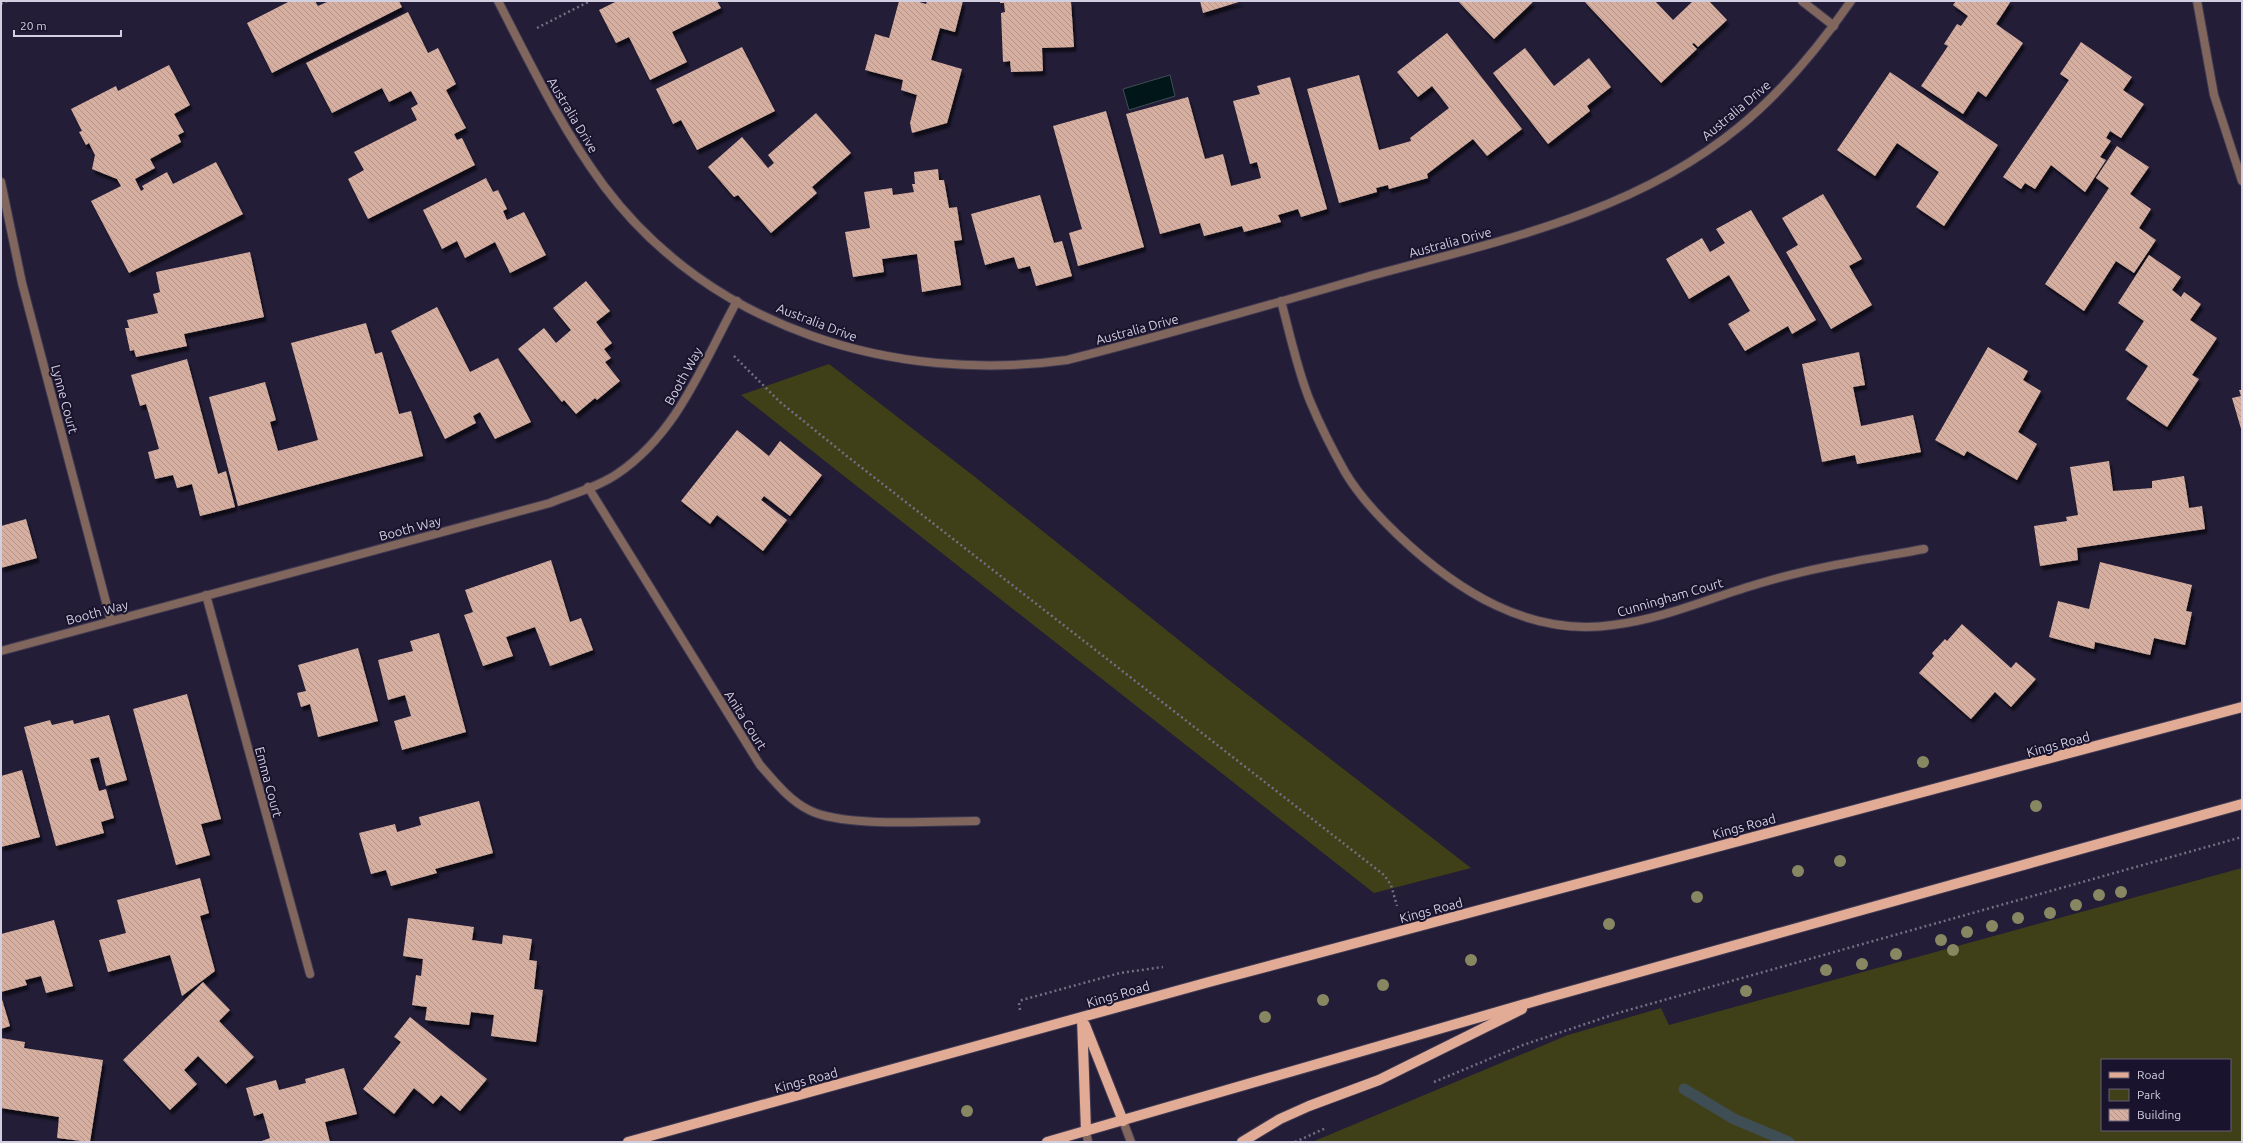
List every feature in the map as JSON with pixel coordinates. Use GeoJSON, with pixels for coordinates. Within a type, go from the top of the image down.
{"type":"FeatureCollection","features":[{"type":"Feature","properties":{"kind":"main road","name":"Kings Road"},"geometry":{"type":"LineString","coordinates":[[628,1142],[1209,982],[2104,745],[2242,706]]}},
{"type":"Feature","properties":{"kind":"main road"},"geometry":{"type":"LineString","coordinates":[[1047,1142],[1546,998],[2242,804]]}},
{"type":"Feature","properties":{"kind":"main road"},"geometry":{"type":"LineString","coordinates":[[1242,1142],[1280,1119],[1316,1103],[1379,1080],[1546,998]]}},
{"type":"Feature","properties":{"kind":"main road"},"geometry":{"type":"LineString","coordinates":[[1082,1018],[1124,1120]]}},
{"type":"Feature","properties":{"kind":"main road"},"geometry":{"type":"LineString","coordinates":[[1082,1018],[1086,1131]]}},
{"type":"Feature","properties":{"kind":"street","name":"Australia Drive"},"geometry":{"type":"LineString","coordinates":[[498,1],[555,113],[606,188],[667,253],[699,279],[737,301],[784,325],[827,342],[869,354],[914,362],[980,366],[1026,366],[1067,360],[1543,228],[1590,212],[1663,178],[1704,153],[1745,122],[1781,88],[1834,26],[1851,1]]}},
{"type":"Feature","properties":{"kind":"street"},"geometry":{"type":"LineString","coordinates":[[1802,1],[1834,26]]}},
{"type":"Feature","properties":{"kind":"street"},"geometry":{"type":"LineString","coordinates":[[2197,1],[2214,96],[2242,181]]}},
{"type":"Feature","properties":{"kind":"street","name":"Lynne Court"},"geometry":{"type":"LineString","coordinates":[[1,182],[22,283],[111,621]]}},
{"type":"Feature","properties":{"kind":"street","name":"Booth Way"},"geometry":{"type":"LineString","coordinates":[[1,651],[544,504],[616,475],[651,446],[670,422],[694,384],[718,335],[737,301]]}},
{"type":"Feature","properties":{"kind":"street","name":"Cunningham Court"},"geometry":{"type":"LineString","coordinates":[[1281,301],[1310,401],[1351,480],[1373,511],[1417,554],[1463,589],[1506,611],[1546,624],[1580,627],[1612,626],[1646,619],[1796,574],[1924,549]]}},
{"type":"Feature","properties":{"kind":"street","name":"Anita Court"},"geometry":{"type":"LineString","coordinates":[[588,487],[760,765],[784,792],[810,811],[842,819],[890,822],[976,821]]}},
{"type":"Feature","properties":{"kind":"street","name":"Emma Court"},"geometry":{"type":"LineString","coordinates":[[206,595],[310,974]]}},
{"type":"Feature","properties":{"kind":"street"},"geometry":{"type":"LineString","coordinates":[[1124,1120],[1131,1142]]}},
{"type":"Feature","properties":{"kind":"street"},"geometry":{"type":"LineString","coordinates":[[1086,1131],[1088,1142]]}},
{"type":"Feature","properties":{"kind":"path"},"geometry":{"type":"LineString","coordinates":[[1,4],[7,1]]}},
{"type":"Feature","properties":{"kind":"path"},"geometry":{"type":"LineString","coordinates":[[517,38],[590,1]]}},
{"type":"Feature","properties":{"kind":"path"},"geometry":{"type":"LineString","coordinates":[[718,335],[740,365],[780,402],[1384,874],[1391,885],[1397,906],[1389,908]]}},
{"type":"Feature","properties":{"kind":"path"},"geometry":{"type":"LineString","coordinates":[[1428,1084],[1523,1045],[1618,1013],[2242,837]]}},
{"type":"Feature","properties":{"kind":"path"},"geometry":{"type":"LineString","coordinates":[[1026,1033],[1019,1003],[1022,1000],[1120,973],[1164,967]]}},
{"type":"Feature","properties":{"kind":"path"},"geometry":{"type":"LineString","coordinates":[[1295,1142],[1329,1126]]}},
{"type":"Feature","properties":{"kind":"green space"},"geometry":{"type":"Polygon","coordinates":[[[829,364],[975,477],[1230,681],[1471,868],[1374,893],[741,395],[829,364]]]}},
{"type":"Feature","properties":{"kind":"green space"},"geometry":{"type":"Polygon","coordinates":[[[2242,868],[2242,1142],[1312,1142],[1568,1035],[1661,1008],[1669,1025],[2242,868]]]}},
{"type":"Feature","properties":{"kind":"shaded area"},"geometry":{"type":"Polygon","coordinates":[[[1170,75],[1175,96],[1129,110],[1123,89],[1170,75]]]}},
{"type":"Feature","properties":{"kind":"building"},"geometry":{"type":"Polygon","coordinates":[[[290,1],[315,1],[318,6],[329,1],[399,1],[402,7],[272,73],[247,23],[290,1]]]}},
{"type":"Feature","properties":{"kind":"building"},"geometry":{"type":"Polygon","coordinates":[[[617,1],[717,1],[721,8],[672,32],[687,62],[650,80],[629,37],[616,43],[599,10],[617,1]]]}},
{"type":"Feature","properties":{"kind":"building"},"geometry":{"type":"Polygon","coordinates":[[[899,1],[916,1],[926,4],[927,1],[963,1],[955,32],[940,28],[931,60],[962,69],[947,123],[912,133],[910,123],[917,95],[901,90],[903,80],[865,70],[875,34],[889,38],[899,1]]]}},
{"type":"Feature","properties":{"kind":"building"},"geometry":{"type":"Polygon","coordinates":[[[1000,1],[1071,1],[1074,47],[1042,48],[1043,71],[1011,72],[1010,61],[1003,62],[1001,13],[1005,12],[1004,3],[1000,3],[1000,1]]]}},
{"type":"Feature","properties":{"kind":"building"},"geometry":{"type":"Polygon","coordinates":[[[1200,1],[1242,1],[1203,13],[1200,1]]]}},
{"type":"Feature","properties":{"kind":"building"},"geometry":{"type":"Polygon","coordinates":[[[1458,1],[1534,1],[1494,39],[1458,1]]]}},
{"type":"Feature","properties":{"kind":"building"},"geometry":{"type":"Polygon","coordinates":[[[1584,1],[1655,1],[1673,20],[1693,1],[1709,1],[1727,20],[1698,47],[1694,43],[1692,44],[1697,49],[1661,83],[1584,1]]]}},
{"type":"Feature","properties":{"kind":"building"},"geometry":{"type":"Polygon","coordinates":[[[1956,1],[2011,1],[1996,24],[2023,43],[1986,97],[1978,91],[1963,114],[1921,86],[1948,46],[1944,44],[1957,24],[1961,26],[1968,16],[1953,5],[1956,1]]]}},
{"type":"Feature","properties":{"kind":"building"},"geometry":{"type":"Polygon","coordinates":[[[408,12],[428,53],[438,48],[456,84],[446,90],[466,128],[454,134],[457,140],[462,138],[475,165],[368,219],[348,179],[364,170],[354,152],[417,120],[411,108],[418,104],[411,91],[389,102],[382,88],[332,113],[306,63],[408,12]]]}},
{"type":"Feature","properties":{"kind":"building"},"geometry":{"type":"Polygon","coordinates":[[[1447,33],[1522,129],[1487,156],[1473,139],[1427,174],[1428,178],[1389,189],[1388,185],[1376,188],[1377,192],[1339,203],[1307,89],[1359,75],[1379,150],[1411,141],[1410,138],[1449,108],[1432,86],[1418,97],[1397,72],[1447,33]]]}},
{"type":"Feature","properties":{"kind":"building"},"geometry":{"type":"Polygon","coordinates":[[[2081,42],[2132,77],[2123,90],[2144,104],[2121,138],[2110,131],[2106,138],[2111,141],[2100,157],[2106,160],[2085,192],[2051,165],[2035,189],[2025,183],[2021,189],[2003,177],[2069,80],[2060,74],[2081,42]]]}},
{"type":"Feature","properties":{"kind":"building"},"geometry":{"type":"Polygon","coordinates":[[[742,47],[775,111],[697,150],[681,120],[673,124],[656,89],[742,47]]]}},
{"type":"Feature","properties":{"kind":"building"},"geometry":{"type":"Polygon","coordinates":[[[1525,48],[1554,86],[1589,58],[1611,87],[1587,106],[1590,111],[1548,144],[1493,73],[1525,48]]]}},
{"type":"Feature","properties":{"kind":"building"},"geometry":{"type":"Polygon","coordinates":[[[169,65],[190,105],[174,114],[184,132],[178,135],[181,142],[150,159],[155,168],[135,179],[141,191],[144,189],[142,186],[167,172],[173,184],[216,162],[243,214],[129,273],[91,201],[121,186],[117,179],[92,169],[95,155],[89,143],[86,145],[79,132],[82,131],[71,109],[116,86],[118,91],[169,65]]]}},
{"type":"Feature","properties":{"kind":"building"},"geometry":{"type":"Polygon","coordinates":[[[1890,72],[1998,145],[1944,226],[1916,207],[1939,172],[1897,143],[1875,176],[1837,150],[1890,72]]]}},
{"type":"Feature","properties":{"kind":"building"},"geometry":{"type":"Polygon","coordinates":[[[1290,77],[1327,209],[1301,217],[1298,209],[1278,215],[1281,222],[1244,232],[1242,226],[1204,236],[1200,223],[1160,234],[1126,114],[1188,97],[1205,159],[1223,154],[1231,186],[1261,178],[1257,162],[1250,164],[1233,101],[1260,94],[1257,86],[1290,77]]]}},
{"type":"Feature","properties":{"kind":"building"},"geometry":{"type":"Polygon","coordinates":[[[1106,111],[1144,247],[1078,266],[1069,233],[1082,229],[1053,126],[1106,111]]]}},
{"type":"Feature","properties":{"kind":"building"},"geometry":{"type":"Polygon","coordinates":[[[816,113],[851,153],[812,187],[817,193],[771,233],[738,195],[734,197],[708,167],[742,137],[768,168],[774,163],[768,155],[816,113]]]}},
{"type":"Feature","properties":{"kind":"building"},"geometry":{"type":"Polygon","coordinates":[[[2117,146],[2149,167],[2130,194],[2151,209],[2139,228],[2156,240],[2134,273],[2116,261],[2084,311],[2045,284],[2109,188],[2096,178],[2117,146]]]}},
{"type":"Feature","properties":{"kind":"building"},"geometry":{"type":"Polygon","coordinates":[[[938,169],[939,180],[944,180],[949,208],[957,207],[962,240],[954,241],[961,285],[922,292],[917,254],[882,259],[884,272],[853,277],[845,232],[870,228],[864,192],[892,188],[893,195],[914,192],[912,184],[915,184],[914,172],[938,169]]]}},
{"type":"Feature","properties":{"kind":"building"},"geometry":{"type":"Polygon","coordinates":[[[486,178],[493,192],[498,190],[507,209],[503,211],[507,220],[524,212],[546,255],[510,273],[495,242],[465,258],[457,241],[442,249],[423,210],[486,178]]]}},
{"type":"Feature","properties":{"kind":"building"},"geometry":{"type":"Polygon","coordinates":[[[1823,194],[1862,259],[1849,266],[1872,305],[1831,329],[1786,252],[1798,245],[1782,218],[1823,194]]]}},
{"type":"Feature","properties":{"kind":"building"},"geometry":{"type":"Polygon","coordinates":[[[1040,195],[1054,243],[1062,241],[1072,276],[1036,286],[1030,266],[1018,269],[1014,257],[985,265],[971,214],[1040,195]]]}},
{"type":"Feature","properties":{"kind":"building"},"geometry":{"type":"Polygon","coordinates":[[[1751,210],[1816,320],[1792,334],[1788,326],[1745,351],[1728,324],[1750,311],[1729,275],[1689,299],[1666,259],[1702,238],[1710,252],[1725,243],[1716,229],[1751,210]]]}},
{"type":"Feature","properties":{"kind":"building"},"geometry":{"type":"Polygon","coordinates":[[[250,252],[264,317],[184,334],[187,346],[136,357],[134,350],[130,351],[125,328],[129,328],[127,320],[158,313],[153,294],[160,292],[156,272],[250,252]]]}},
{"type":"Feature","properties":{"kind":"building"},"geometry":{"type":"Polygon","coordinates":[[[2149,255],[2181,277],[2172,290],[2181,297],[2184,292],[2201,304],[2190,320],[2217,338],[2192,375],[2199,379],[2167,427],[2126,399],[2148,366],[2125,350],[2144,321],[2118,303],[2149,255]]]}},
{"type":"Feature","properties":{"kind":"building"},"geometry":{"type":"Polygon","coordinates":[[[586,281],[610,311],[596,322],[612,343],[604,349],[611,358],[605,362],[620,381],[597,400],[595,398],[576,414],[564,400],[562,402],[518,349],[544,328],[556,343],[571,330],[553,308],[586,281]]]}},
{"type":"Feature","properties":{"kind":"building"},"geometry":{"type":"Polygon","coordinates":[[[437,307],[470,372],[498,358],[531,422],[495,439],[480,412],[473,416],[476,423],[445,439],[391,331],[437,307]]]}},
{"type":"Feature","properties":{"kind":"building"},"geometry":{"type":"Polygon","coordinates":[[[366,323],[375,354],[382,352],[399,414],[411,411],[423,456],[238,506],[209,397],[265,382],[276,420],[270,422],[278,451],[318,440],[291,343],[366,323]]]}},
{"type":"Feature","properties":{"kind":"building"},"geometry":{"type":"Polygon","coordinates":[[[1988,347],[2028,371],[2023,380],[2041,391],[2018,432],[2037,444],[2017,480],[1967,451],[1964,456],[1935,440],[1988,347]]]}},
{"type":"Feature","properties":{"kind":"building"},"geometry":{"type":"Polygon","coordinates":[[[1859,352],[1865,385],[1853,387],[1861,426],[1913,415],[1921,452],[1857,464],[1855,455],[1822,462],[1802,364],[1859,352]]]}},
{"type":"Feature","properties":{"kind":"building"},"geometry":{"type":"Polygon","coordinates":[[[187,359],[218,474],[226,471],[235,507],[200,516],[192,484],[177,488],[173,475],[155,479],[148,452],[159,449],[146,404],[140,406],[131,375],[187,359]]]}},
{"type":"Feature","properties":{"kind":"building"},"geometry":{"type":"Polygon","coordinates":[[[2239,390],[2242,390],[2242,432],[2232,398],[2241,396],[2239,390]]]}},
{"type":"Feature","properties":{"kind":"building"},"geometry":{"type":"Polygon","coordinates":[[[737,430],[769,456],[780,441],[822,475],[790,516],[764,496],[761,500],[787,520],[763,551],[717,515],[710,524],[681,501],[737,430]]]}},
{"type":"Feature","properties":{"kind":"building"},"geometry":{"type":"Polygon","coordinates":[[[2109,461],[2113,491],[2152,488],[2152,481],[2184,476],[2189,508],[2202,506],[2205,529],[2077,548],[2078,560],[2040,566],[2034,526],[2067,521],[2066,517],[2078,515],[2070,467],[2109,461]]]}},
{"type":"Feature","properties":{"kind":"building"},"geometry":{"type":"Polygon","coordinates":[[[26,519],[37,558],[1,568],[1,526],[26,519]]]}},
{"type":"Feature","properties":{"kind":"building"},"geometry":{"type":"Polygon","coordinates":[[[551,560],[570,622],[581,618],[593,650],[550,666],[535,627],[506,637],[513,656],[483,666],[464,615],[473,612],[465,590],[551,560]]]}},
{"type":"Feature","properties":{"kind":"building"},"geometry":{"type":"Polygon","coordinates":[[[2100,562],[2192,585],[2186,611],[2192,612],[2185,645],[2154,638],[2150,655],[2095,642],[2094,649],[2049,637],[2058,601],[2089,609],[2100,562]]]}},
{"type":"Feature","properties":{"kind":"building"},"geometry":{"type":"Polygon","coordinates":[[[1962,624],[2011,668],[2016,662],[2036,679],[2011,707],[1995,692],[1971,719],[1919,673],[1934,656],[1932,653],[1945,639],[1947,641],[1962,624]]]}},
{"type":"Feature","properties":{"kind":"building"},"geometry":{"type":"Polygon","coordinates":[[[439,633],[466,732],[402,750],[394,721],[411,716],[405,695],[388,700],[378,660],[413,651],[410,641],[439,633]]]}},
{"type":"Feature","properties":{"kind":"building"},"geometry":{"type":"Polygon","coordinates":[[[358,648],[378,721],[318,737],[310,704],[301,707],[297,693],[306,691],[298,665],[358,648]]]}},
{"type":"Feature","properties":{"kind":"building"},"geometry":{"type":"Polygon","coordinates":[[[187,694],[221,819],[201,824],[210,855],[176,865],[133,709],[187,694]]]}},
{"type":"Feature","properties":{"kind":"building"},"geometry":{"type":"Polygon","coordinates":[[[109,715],[127,780],[106,786],[99,757],[90,759],[99,791],[106,789],[114,818],[101,822],[104,833],[56,846],[24,727],[50,720],[52,725],[73,720],[74,724],[109,715]]]}},
{"type":"Feature","properties":{"kind":"building"},"geometry":{"type":"Polygon","coordinates":[[[22,770],[40,837],[1,847],[1,776],[22,770]]]}},
{"type":"Feature","properties":{"kind":"building"},"geometry":{"type":"Polygon","coordinates":[[[479,801],[493,853],[435,869],[437,873],[391,886],[386,870],[371,874],[359,833],[395,824],[397,832],[421,825],[419,817],[479,801]]]}},
{"type":"Feature","properties":{"kind":"building"},"geometry":{"type":"Polygon","coordinates":[[[200,878],[209,913],[200,916],[215,971],[182,996],[170,955],[108,972],[99,940],[126,933],[117,900],[200,878]]]}},
{"type":"Feature","properties":{"kind":"building"},"geometry":{"type":"Polygon","coordinates":[[[408,918],[474,927],[472,940],[502,944],[503,935],[532,939],[529,960],[537,961],[534,989],[543,990],[536,1042],[491,1036],[494,1015],[471,1012],[469,1025],[425,1020],[427,1007],[412,1005],[416,975],[421,976],[423,959],[403,956],[408,918]]]}},
{"type":"Feature","properties":{"kind":"building"},"geometry":{"type":"Polygon","coordinates":[[[54,920],[73,986],[46,993],[41,976],[25,980],[27,985],[1,992],[1,934],[54,920]]]}},
{"type":"Feature","properties":{"kind":"building"},"geometry":{"type":"Polygon","coordinates":[[[203,982],[230,1010],[219,1021],[254,1057],[226,1084],[198,1056],[184,1070],[197,1084],[170,1110],[123,1060],[203,982]]]}},
{"type":"Feature","properties":{"kind":"building"},"geometry":{"type":"Polygon","coordinates":[[[1,996],[10,1026],[1,1029],[1,996]]]}},
{"type":"Feature","properties":{"kind":"building"},"geometry":{"type":"Polygon","coordinates":[[[410,1017],[487,1079],[460,1111],[441,1095],[433,1104],[414,1088],[394,1114],[363,1089],[401,1042],[394,1037],[410,1017]]]}},
{"type":"Feature","properties":{"kind":"building"},"geometry":{"type":"Polygon","coordinates":[[[1,1038],[25,1042],[24,1048],[103,1060],[90,1142],[57,1138],[59,1117],[1,1108],[1,1038]]]}},
{"type":"Feature","properties":{"kind":"building"},"geometry":{"type":"Polygon","coordinates":[[[344,1068],[357,1114],[325,1122],[330,1142],[259,1142],[270,1138],[263,1113],[254,1116],[246,1088],[276,1080],[279,1090],[306,1083],[305,1079],[344,1068]]]}},
{"type":"Feature","properties":{"kind":"waterway"},"geometry":{"type":"LineString","coordinates":[[1684,1089],[1734,1119],[1789,1142]]}}]}
